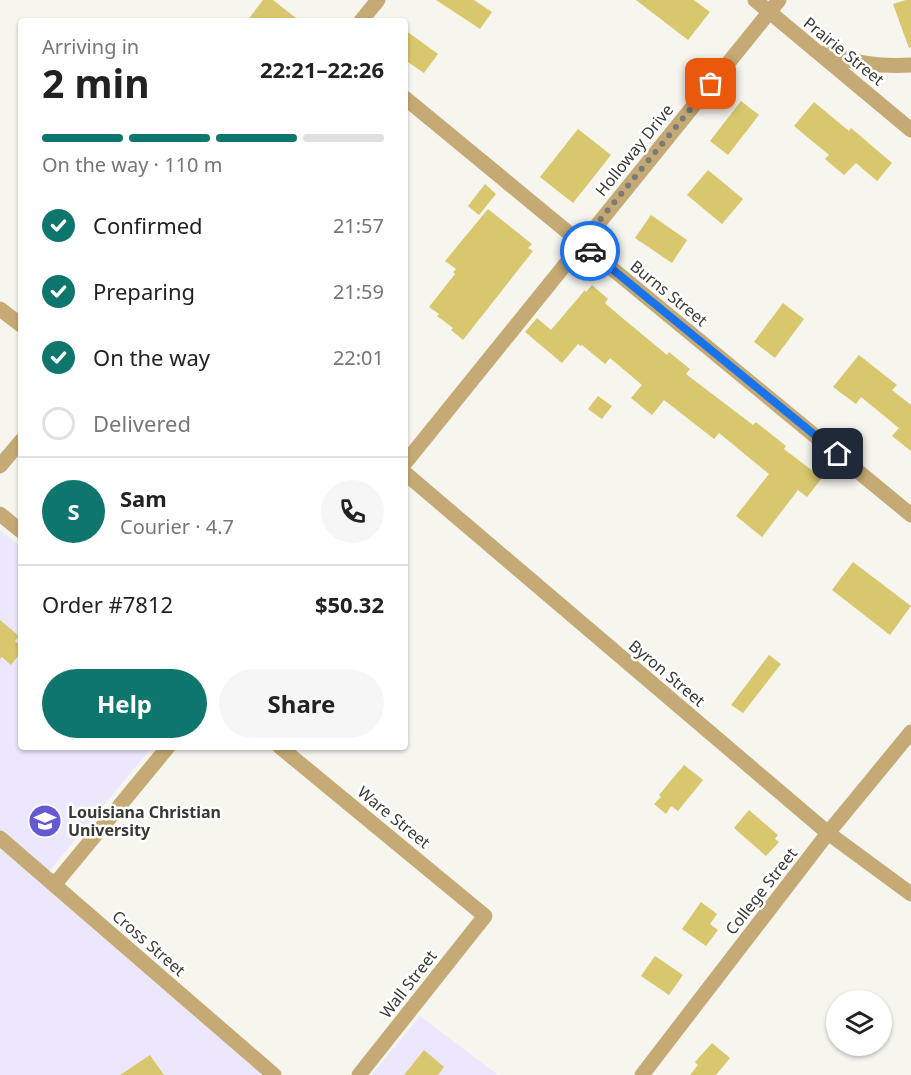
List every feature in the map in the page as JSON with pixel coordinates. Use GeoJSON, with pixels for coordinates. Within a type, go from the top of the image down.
{"type":"FeatureCollection","features":[{"type":"Feature","properties":{"kind":"street","name":"Prairie Street"},"geometry":{"type":"LineString","coordinates":[[755,0],[911,130]]}},
{"type":"Feature","properties":{"kind":"street","name":"Holloway Drive"},"geometry":{"type":"LineString","coordinates":[[408,459],[779,0]]}},
{"type":"Feature","properties":{"kind":"street"},"geometry":{"type":"LineString","coordinates":[[363,18],[371,2]]}},
{"type":"Feature","properties":{"kind":"street"},"geometry":{"type":"LineString","coordinates":[[815,50],[852,62],[882,67],[911,65]]}},
{"type":"Feature","properties":{"kind":"street","name":"Burns Street"},"geometry":{"type":"LineString","coordinates":[[408,100],[911,515]]}},
{"type":"Feature","properties":{"kind":"street"},"geometry":{"type":"LineString","coordinates":[[0,309],[18,323]]}},
{"type":"Feature","properties":{"kind":"street"},"geometry":{"type":"LineString","coordinates":[[0,466],[18,445]]}},
{"type":"Feature","properties":{"kind":"street","name":"Byron Street"},"geometry":{"type":"LineString","coordinates":[[408,476],[828,833],[911,894]]}},
{"type":"Feature","properties":{"kind":"street"},"geometry":{"type":"LineString","coordinates":[[0,513],[18,528]]}},
{"type":"Feature","properties":{"kind":"street","name":"College Street"},"geometry":{"type":"LineString","coordinates":[[642,1075],[828,833],[911,732]]}},
{"type":"Feature","properties":{"kind":"street"},"geometry":{"type":"LineString","coordinates":[[55,884],[166,750]]}},
{"type":"Feature","properties":{"kind":"street","name":"Ware Street"},"geometry":{"type":"LineString","coordinates":[[284,750],[485,916]]}},
{"type":"Feature","properties":{"kind":"street","name":"Cross Street"},"geometry":{"type":"LineString","coordinates":[[0,838],[274,1075]]}},
{"type":"Feature","properties":{"kind":"street","name":"Wall Street"},"geometry":{"type":"LineString","coordinates":[[359,1075],[485,916]]}},
{"type":"Feature","properties":{"kind":"shaded area","name":"Louisiana Christian University"},"geometry":{"type":"Polygon","coordinates":[[[0,530],[18,545],[18,750],[150,750],[42,880],[271,1075],[0,1075],[0,530]]]}},
{"type":"Feature","properties":{"kind":"shaded area"},"geometry":{"type":"Polygon","coordinates":[[[420,1016],[498,1075],[371,1075],[420,1016]]]}},
{"type":"Feature","properties":{"kind":"building"},"geometry":{"type":"Polygon","coordinates":[[[263,0],[273,0],[296,18],[249,18],[263,0]]]}},
{"type":"Feature","properties":{"kind":"building"},"geometry":{"type":"Polygon","coordinates":[[[436,0],[474,0],[492,12],[480,29],[436,0]]]}},
{"type":"Feature","properties":{"kind":"building"},"geometry":{"type":"Polygon","coordinates":[[[636,0],[694,0],[710,12],[688,40],[636,0]]]}},
{"type":"Feature","properties":{"kind":"building"},"geometry":{"type":"Polygon","coordinates":[[[911,0],[911,47],[909,48],[893,4],[911,0]]]}},
{"type":"Feature","properties":{"kind":"building"},"geometry":{"type":"Polygon","coordinates":[[[408,32],[438,54],[424,73],[408,62],[408,32]]]}},
{"type":"Feature","properties":{"kind":"building"},"geometry":{"type":"Polygon","coordinates":[[[741,101],[759,115],[728,155],[710,141],[741,101]]]}},
{"type":"Feature","properties":{"kind":"building"},"geometry":{"type":"Polygon","coordinates":[[[814,102],[849,131],[851,128],[892,163],[877,181],[856,163],[844,175],[825,159],[829,155],[794,126],[814,102]]]}},
{"type":"Feature","properties":{"kind":"building"},"geometry":{"type":"Polygon","coordinates":[[[578,129],[611,155],[573,203],[540,177],[578,129]]]}},
{"type":"Feature","properties":{"kind":"building"},"geometry":{"type":"Polygon","coordinates":[[[708,170],[743,199],[722,224],[687,195],[708,170]]]}},
{"type":"Feature","properties":{"kind":"building"},"geometry":{"type":"Polygon","coordinates":[[[485,184],[496,194],[479,215],[468,206],[485,184]]]}},
{"type":"Feature","properties":{"kind":"building"},"geometry":{"type":"Polygon","coordinates":[[[488,209],[532,244],[528,248],[533,251],[463,340],[451,330],[453,328],[437,316],[439,314],[429,307],[455,274],[453,272],[456,269],[445,261],[488,209]]]}},
{"type":"Feature","properties":{"kind":"building"},"geometry":{"type":"Polygon","coordinates":[[[651,215],[687,240],[672,263],[635,238],[651,215]]]}},
{"type":"Feature","properties":{"kind":"building"},"geometry":{"type":"Polygon","coordinates":[[[592,285],[608,299],[605,303],[614,311],[667,355],[669,352],[690,369],[686,374],[753,425],[756,422],[786,446],[784,449],[822,478],[807,497],[798,490],[762,537],[736,516],[769,474],[719,433],[714,439],[664,400],[652,415],[631,398],[642,385],[610,358],[605,364],[578,344],[562,363],[525,332],[537,318],[551,330],[585,290],[586,292],[592,285]]]}},
{"type":"Feature","properties":{"kind":"building"},"geometry":{"type":"Polygon","coordinates":[[[783,303],[804,319],[775,358],[754,342],[783,303]]]}},
{"type":"Feature","properties":{"kind":"building"},"geometry":{"type":"Polygon","coordinates":[[[859,355],[897,385],[892,390],[911,405],[911,451],[892,436],[899,428],[861,397],[856,404],[833,387],[859,355]]]}},
{"type":"Feature","properties":{"kind":"building"},"geometry":{"type":"Polygon","coordinates":[[[598,396],[612,406],[602,419],[588,409],[598,396]]]}},
{"type":"Feature","properties":{"kind":"building"},"geometry":{"type":"Polygon","coordinates":[[[853,562],[911,606],[890,635],[832,590],[853,562]]]}},
{"type":"Feature","properties":{"kind":"building"},"geometry":{"type":"Polygon","coordinates":[[[0,620],[18,635],[15,641],[18,644],[18,656],[11,665],[2,657],[0,659],[0,620]]]}},
{"type":"Feature","properties":{"kind":"building"},"geometry":{"type":"Polygon","coordinates":[[[769,655],[781,664],[743,713],[731,705],[769,655]]]}},
{"type":"Feature","properties":{"kind":"building"},"geometry":{"type":"Polygon","coordinates":[[[684,765],[703,780],[678,811],[671,806],[666,814],[654,804],[684,765]]]}},
{"type":"Feature","properties":{"kind":"building"},"geometry":{"type":"Polygon","coordinates":[[[749,810],[778,835],[775,839],[779,842],[766,856],[734,828],[749,810]]]}},
{"type":"Feature","properties":{"kind":"building"},"geometry":{"type":"Polygon","coordinates":[[[701,902],[717,914],[710,924],[718,930],[706,946],[682,929],[701,902]]]}},
{"type":"Feature","properties":{"kind":"building"},"geometry":{"type":"Polygon","coordinates":[[[655,956],[683,975],[669,995],[641,976],[655,956]]]}},
{"type":"Feature","properties":{"kind":"building"},"geometry":{"type":"Polygon","coordinates":[[[712,1043],[730,1058],[716,1075],[690,1075],[698,1065],[695,1062],[712,1043]]]}},
{"type":"Feature","properties":{"kind":"building"},"geometry":{"type":"Polygon","coordinates":[[[424,1050],[444,1067],[438,1075],[404,1075],[424,1050]]]}},
{"type":"Feature","properties":{"kind":"building"},"geometry":{"type":"Polygon","coordinates":[[[150,1055],[164,1075],[120,1075],[150,1055]]]}},
{"type":"Feature","properties":{"kind":"way so far"},"geometry":{"type":"LineString","coordinates":[[590,251],[581,243],[711,84]]}},
{"type":"Feature","properties":{"kind":"place","name":"Louisiana Christian University"},"geometry":{"type":"Point","coordinates":[45,821]}},
{"type":"Feature","properties":{"kind":"route"},"geometry":{"type":"LineString","coordinates":[[590,251],[838,454]]}}]}
